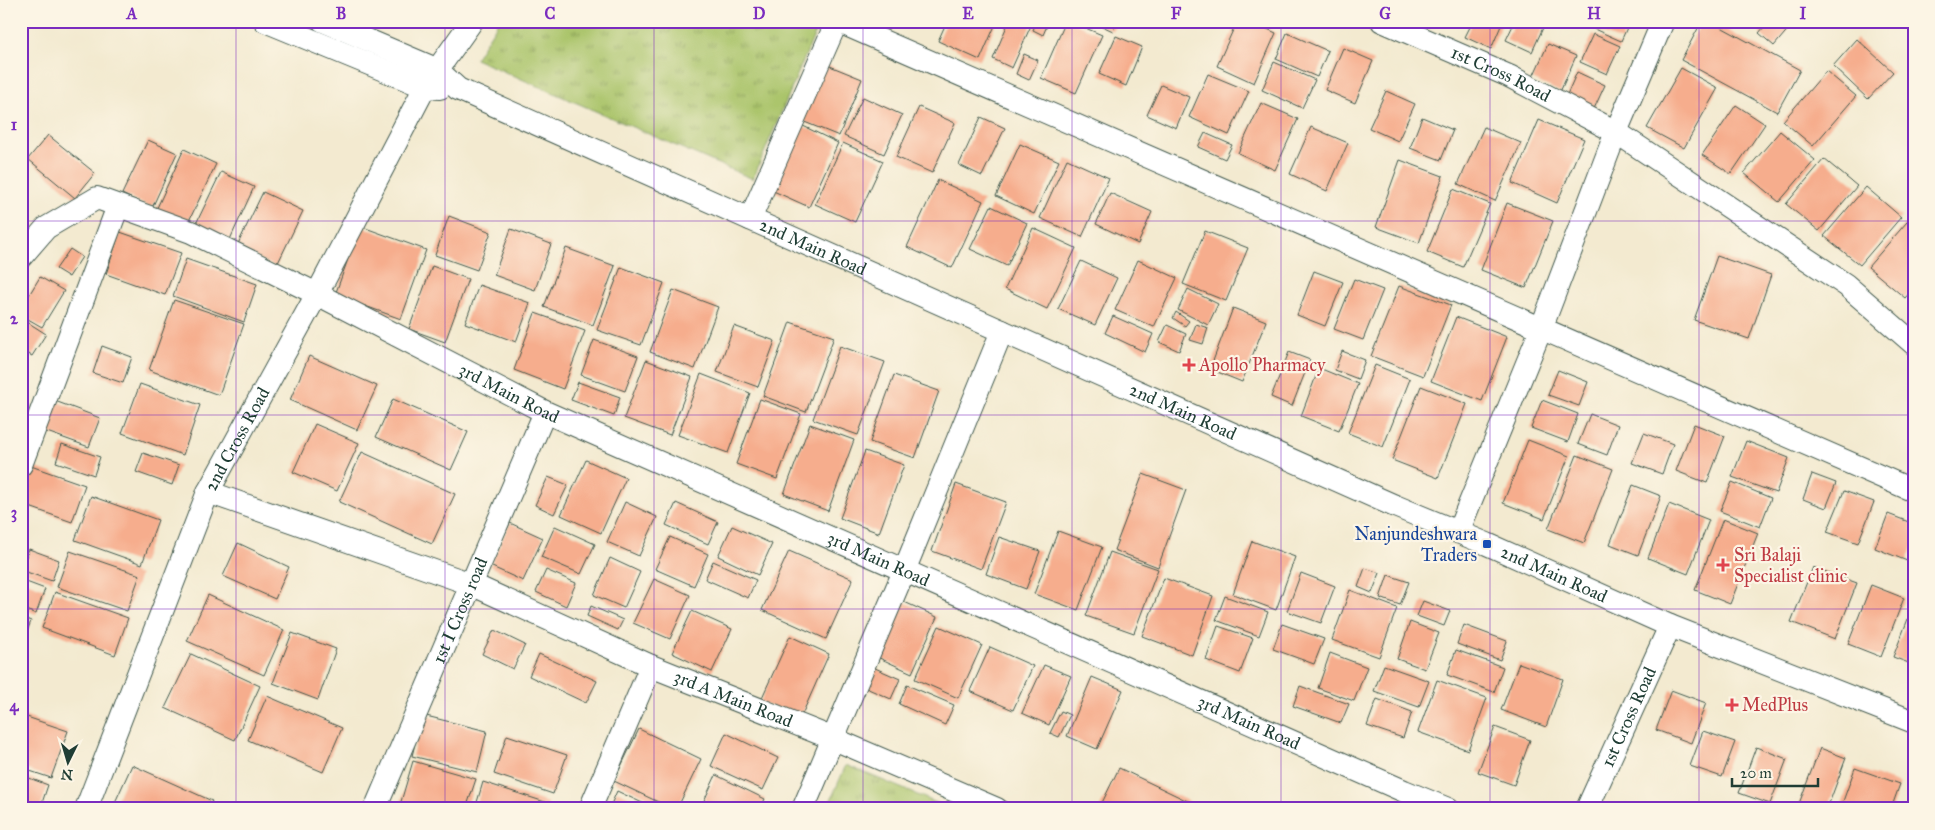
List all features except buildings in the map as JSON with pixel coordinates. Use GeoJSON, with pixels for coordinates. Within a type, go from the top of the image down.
{"type":"FeatureCollection","features":[{"type":"Feature","properties":{"kind":"street","name":"2nd Main Road"},"geometry":{"type":"LineString","coordinates":[[265,21],[458,89],[1377,498],[1670,626],[1914,722]]}},
{"type":"Feature","properties":{"kind":"street","name":"2nd Main Road"},"geometry":{"type":"LineString","coordinates":[[323,21],[430,78]]}},
{"type":"Feature","properties":{"kind":"street","name":"2nd Cross Road"},"geometry":{"type":"LineString","coordinates":[[86,809],[208,492],[317,294],[430,78],[472,21]]}},
{"type":"Feature","properties":{"kind":"street"},"geometry":{"type":"LineString","coordinates":[[750,219],[837,21],[1914,491]]}},
{"type":"Feature","properties":{"kind":"street","name":"1st Cross Road"},"geometry":{"type":"LineString","coordinates":[[1382,21],[1509,76],[1616,132],[1846,285],[1914,344]]}},
{"type":"Feature","properties":{"kind":"street"},"geometry":{"type":"LineString","coordinates":[[1458,532],[1541,329],[1616,132],[1663,21]]}},
{"type":"Feature","properties":{"kind":"street","name":"3rd Main Road"},"geometry":{"type":"LineString","coordinates":[[21,257],[46,228],[97,198],[191,232],[317,294],[545,412],[904,571],[1400,800],[1448,809]]}},
{"type":"Feature","properties":{"kind":"street"},"geometry":{"type":"LineString","coordinates":[[21,465],[118,206]]}},
{"type":"Feature","properties":{"kind":"street"},"geometry":{"type":"LineString","coordinates":[[803,809],[904,571],[1002,331]]}},
{"type":"Feature","properties":{"kind":"street","name":"1st I Cross road"},"geometry":{"type":"LineString","coordinates":[[375,809],[545,412]]}},
{"type":"Feature","properties":{"kind":"street","name":"3rd A Main Road"},"geometry":{"type":"LineString","coordinates":[[208,492],[471,584],[651,666],[834,739],[997,809]]}},
{"type":"Feature","properties":{"kind":"street","name":"1st Cross Road"},"geometry":{"type":"LineString","coordinates":[[1587,809],[1670,626]]}},
{"type":"Feature","properties":{"kind":"street"},"geometry":{"type":"LineString","coordinates":[[590,809],[651,666]]}},
{"type":"Feature","properties":{"kind":"green space"},"geometry":{"type":"Polygon","coordinates":[[[499,21],[812,21],[819,24],[753,179],[475,59],[499,21]]]}},
{"type":"Feature","properties":{"kind":"green space"},"geometry":{"type":"Polygon","coordinates":[[[846,765],[951,809],[827,809],[846,765]]]}},
{"type":"Feature","properties":{"kind":"place","name":"Apollo Pharmacy"},"geometry":{"type":"Point","coordinates":[1189,365]}},
{"type":"Feature","properties":{"kind":"place","name":"Nanjundeshwara Traders"},"geometry":{"type":"Point","coordinates":[1487,544]}},
{"type":"Feature","properties":{"kind":"place","name":"Sri Balaji Specialist clinic"},"geometry":{"type":"Point","coordinates":[1723,565]}},
{"type":"Feature","properties":{"kind":"place","name":"MedPlus"},"geometry":{"type":"Point","coordinates":[1732,705]}}]}
